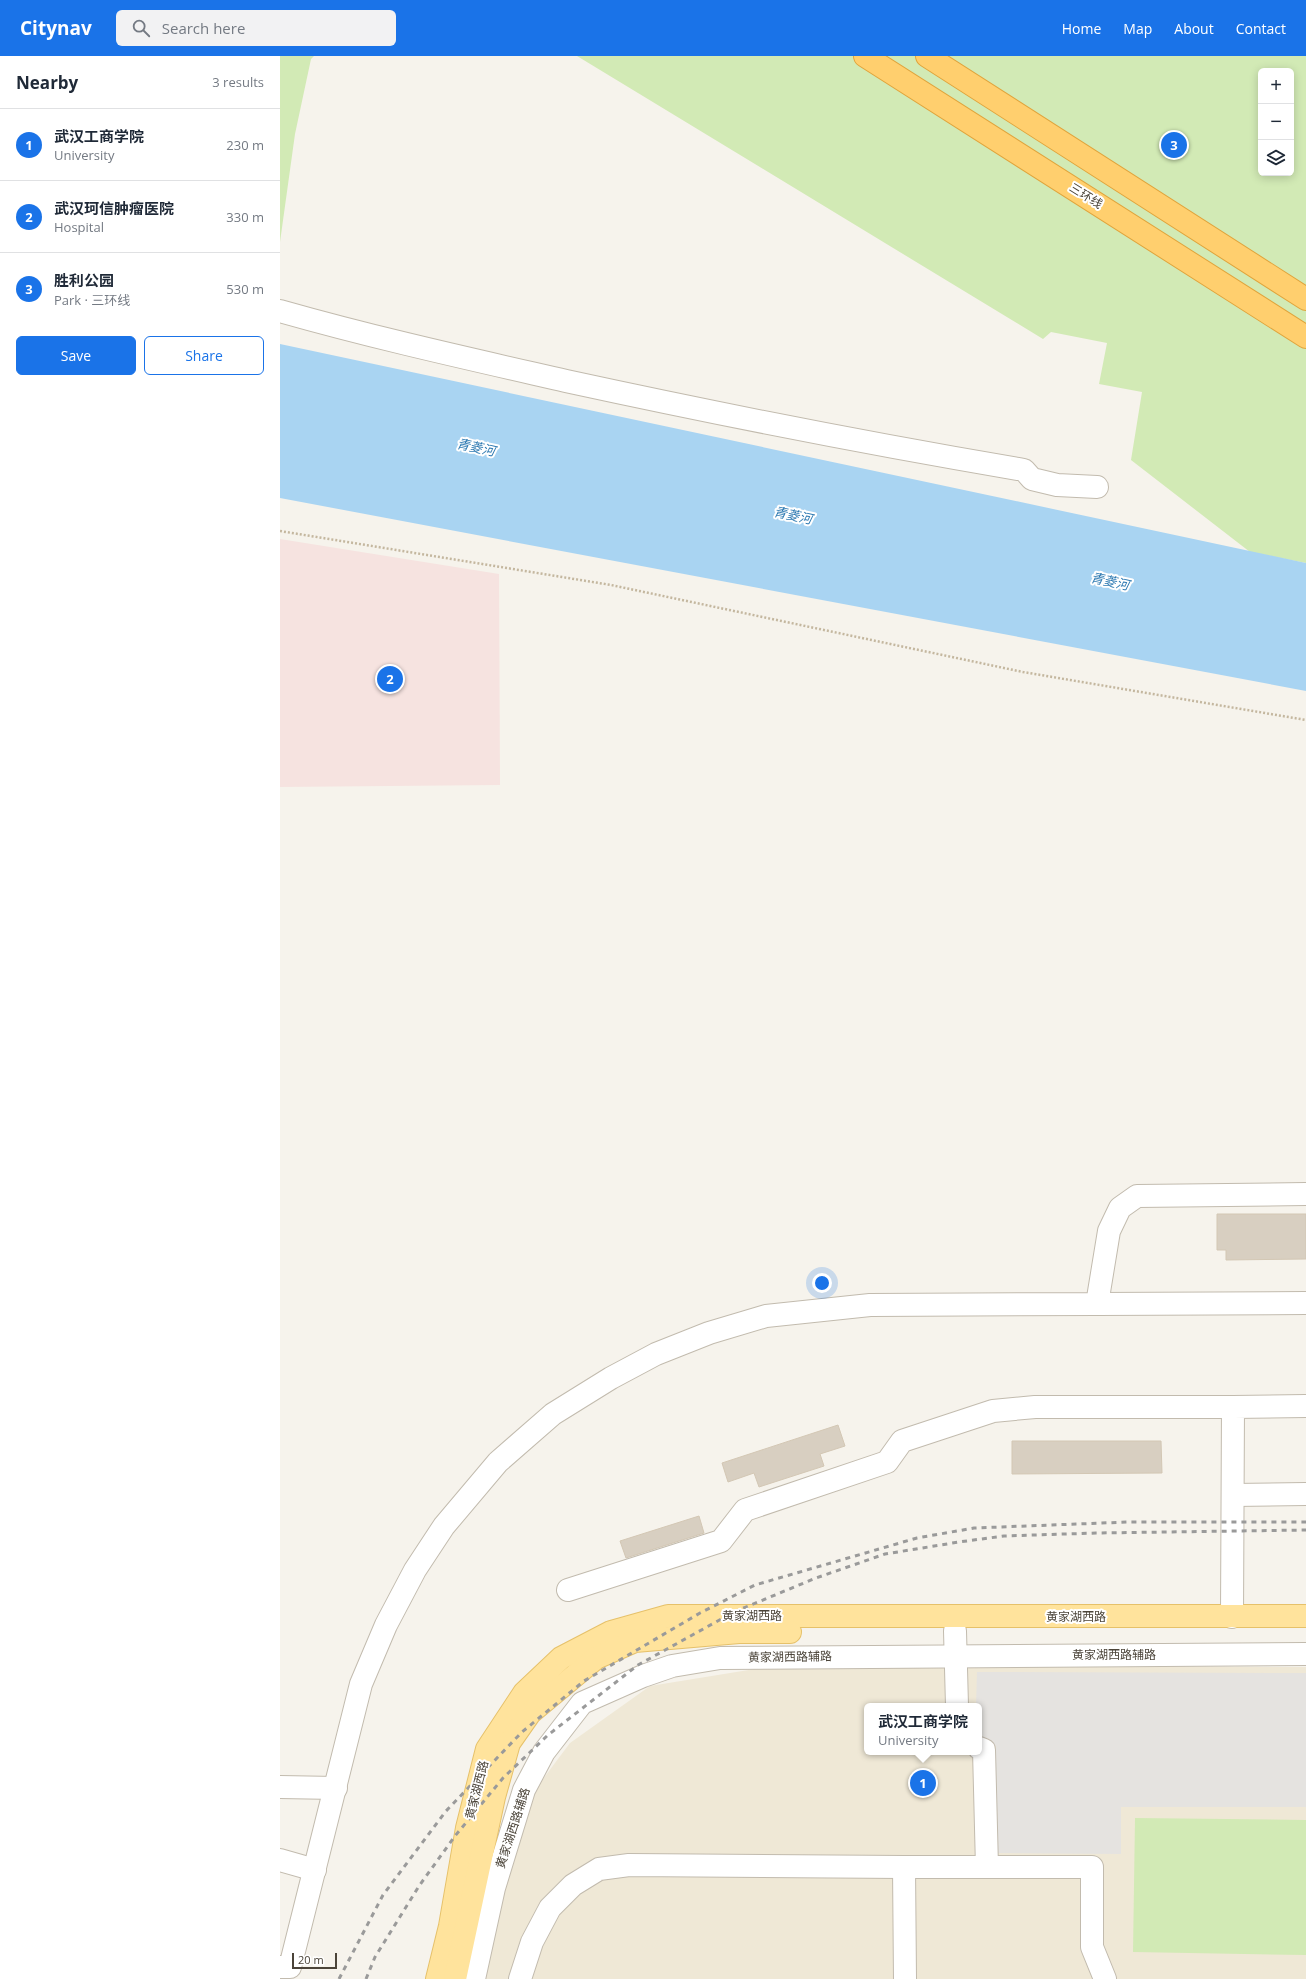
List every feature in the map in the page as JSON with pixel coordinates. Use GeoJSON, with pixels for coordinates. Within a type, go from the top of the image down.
{"type":"FeatureCollection","features":[{"type":"Feature","properties":{"kind":"highway","name":"三环线"},"geometry":{"type":"LineString","coordinates":[[865,56],[1306,337]]}},
{"type":"Feature","properties":{"kind":"highway"},"geometry":{"type":"LineString","coordinates":[[931,58],[1306,299]]}},
{"type":"Feature","properties":{"kind":"main road","name":"黄家湖西路"},"geometry":{"type":"LineString","coordinates":[[437,1979],[450,1926],[467,1828],[487,1749],[524,1693],[550,1668],[561,1658],[611,1632],[668,1616],[1306,1616]]}},
{"type":"Feature","properties":{"kind":"main road","name":"黄家湖西路"},"geometry":{"type":"LineString","coordinates":[[455,1979],[494,1797],[509,1743],[530,1713],[596,1658],[635,1641],[739,1632],[1306,1631]]}},
{"type":"Feature","properties":{"kind":"street"},"geometry":{"type":"LineString","coordinates":[[280,311],[382,339],[647,398],[900,449],[1024,470],[1032,479],[1057,485],[1096,487]]}},
{"type":"Feature","properties":{"kind":"street"},"geometry":{"type":"LineString","coordinates":[[1097,1304],[1109,1231],[1120,1208],[1137,1196],[1306,1194]]}},
{"type":"Feature","properties":{"kind":"street"},"geometry":{"type":"LineString","coordinates":[[280,1967],[290,1967],[361,1684],[386,1625],[414,1570],[444,1526],[498,1462],[553,1414],[611,1378],[656,1354],[710,1333],[766,1316],[870,1305],[1306,1302]]}},
{"type":"Feature","properties":{"kind":"street"},"geometry":{"type":"LineString","coordinates":[[1232,1617],[1233,1406]]}},
{"type":"Feature","properties":{"kind":"street"},"geometry":{"type":"LineString","coordinates":[[568,1590],[721,1541],[745,1510],[887,1462],[902,1441],[993,1412],[1035,1407],[1306,1406]]}},
{"type":"Feature","properties":{"kind":"street"},"geometry":{"type":"LineString","coordinates":[[1233,1495],[1306,1494]]}},
{"type":"Feature","properties":{"kind":"street"},"geometry":{"type":"LineString","coordinates":[[955,1631],[957,1703]]}},
{"type":"Feature","properties":{"kind":"street","name":"黄家湖西路辅路"},"geometry":{"type":"LineString","coordinates":[[474,1979],[494,1888],[524,1790],[544,1752],[582,1703],[642,1676],[672,1666],[720,1658],[1306,1654]]}},
{"type":"Feature","properties":{"kind":"street"},"geometry":{"type":"LineString","coordinates":[[982,1749],[984,1750],[988,1867]]}},
{"type":"Feature","properties":{"kind":"street"},"geometry":{"type":"LineString","coordinates":[[280,1787],[336,1788]]}},
{"type":"Feature","properties":{"kind":"street"},"geometry":{"type":"LineString","coordinates":[[280,1860],[315,1870]]}},
{"type":"Feature","properties":{"kind":"street"},"geometry":{"type":"LineString","coordinates":[[520,1979],[532,1942],[550,1908],[573,1885],[599,1869],[629,1865],[1092,1867],[1092,1947],[1105,1979]]}},
{"type":"Feature","properties":{"kind":"street"},"geometry":{"type":"LineString","coordinates":[[904,1867],[906,1979]]}},
{"type":"Feature","properties":{"kind":"path"},"geometry":{"type":"LineString","coordinates":[[280,531],[611,584],[1023,672],[1306,720]]}},
{"type":"Feature","properties":{"kind":"shaded area"},"geometry":{"type":"Polygon","coordinates":[[[280,539],[499,574],[500,785],[280,787],[280,539]]]}},
{"type":"Feature","properties":{"kind":"shaded area"},"geometry":{"type":"Polygon","coordinates":[[[767,1667],[1306,1667],[1306,1979],[479,1979],[510,1823],[570,1743],[650,1686],[767,1667]]]}},
{"type":"Feature","properties":{"kind":"shaded area"},"geometry":{"type":"Polygon","coordinates":[[[977,1672],[1306,1673],[1306,1807],[1121,1807],[1121,1854],[996,1853],[996,1746],[982,1736],[982,1703],[976,1703],[977,1672]]]}},
{"type":"Feature","properties":{"kind":"green space"},"geometry":{"type":"Polygon","coordinates":[[[280,56],[314,56],[311,59],[295,134],[280,242],[280,56]]]}},
{"type":"Feature","properties":{"kind":"green space"},"geometry":{"type":"Polygon","coordinates":[[[577,56],[1306,56],[1306,563],[1250,552],[1131,460],[1142,392],[1099,384],[1107,343],[1051,332],[1043,339],[577,56]]]}},
{"type":"Feature","properties":{"kind":"green space"},"geometry":{"type":"Polygon","coordinates":[[[1135,1818],[1306,1820],[1306,1955],[1133,1952],[1135,1818]]]}},
{"type":"Feature","properties":{"kind":"water","name":"青菱河"},"geometry":{"type":"Polygon","coordinates":[[[280,344],[1306,563],[1306,691],[280,498],[280,344]]]}},
{"type":"Feature","properties":{"kind":"building"},"geometry":{"type":"Polygon","coordinates":[[[1217,1214],[1306,1214],[1306,1259],[1226,1260],[1226,1250],[1217,1250],[1217,1214]]]}},
{"type":"Feature","properties":{"kind":"building"},"geometry":{"type":"Polygon","coordinates":[[[838,1425],[845,1446],[820,1454],[824,1466],[759,1487],[754,1473],[728,1482],[722,1463],[838,1425]]]}},
{"type":"Feature","properties":{"kind":"building"},"geometry":{"type":"Polygon","coordinates":[[[1012,1441],[1161,1441],[1162,1473],[1012,1474],[1012,1441]]]}},
{"type":"Feature","properties":{"kind":"building"},"geometry":{"type":"Polygon","coordinates":[[[699,1516],[704,1533],[626,1558],[620,1541],[699,1516]]]}},
{"type":"Feature","properties":{"kind":"railway"},"geometry":{"type":"LineString","coordinates":[[339,1979],[383,1895],[446,1811],[522,1732],[584,1681],[700,1613],[755,1585],[917,1538],[974,1528],[1129,1522],[1306,1522]]}},
{"type":"Feature","properties":{"kind":"railway"},"geometry":{"type":"LineString","coordinates":[[366,1979],[375,1957],[419,1886],[455,1836],[503,1778],[548,1735],[638,1665],[734,1612],[816,1578],[885,1554],[959,1542],[1004,1536],[1306,1530]]}},
{"type":"Feature","properties":{"kind":"place","name":"胜利公园"},"geometry":{"type":"Point","coordinates":[1174,145]}},
{"type":"Feature","properties":{"kind":"place","name":"武汉珂信肿瘤医院"},"geometry":{"type":"Point","coordinates":[390,679]}},
{"type":"Feature","properties":{"kind":"place","name":"武汉工商学院"},"geometry":{"type":"Point","coordinates":[923,1783]}}]}
